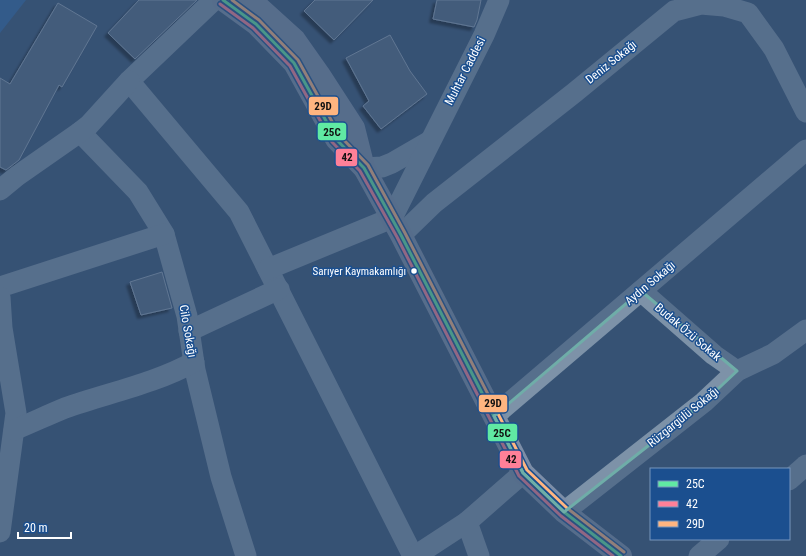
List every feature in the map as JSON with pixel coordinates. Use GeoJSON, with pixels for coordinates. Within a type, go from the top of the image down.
{"type":"FeatureCollection","features":[{"type":"Feature","properties":{"kind":"main road"},"geometry":{"type":"LineString","coordinates":[[223,0],[256,24],[294,63],[336,139],[364,168]]}},
{"type":"Feature","properties":{"kind":"main road"},"geometry":{"type":"LineString","coordinates":[[251,0],[296,40],[354,128],[364,168],[396,226],[523,473],[564,512],[620,556]]}},
{"type":"Feature","properties":{"kind":"street"},"geometry":{"type":"LineString","coordinates":[[0,190],[17,176],[89,125],[129,81],[214,0]]}},
{"type":"Feature","properties":{"kind":"street","name":"Muhtar Caddesi"},"geometry":{"type":"LineString","coordinates":[[396,226],[430,141],[484,34],[498,0]]}},
{"type":"Feature","properties":{"kind":"street","name":"Deniz Sokağı"},"geometry":{"type":"LineString","coordinates":[[396,226],[434,203],[574,93],[674,11],[701,4],[724,6],[748,13],[774,49],[806,112]]}},
{"type":"Feature","properties":{"kind":"street"},"geometry":{"type":"LineString","coordinates":[[129,81],[239,212],[414,556],[467,522],[523,473]]}},
{"type":"Feature","properties":{"kind":"street","name":"Cilo Sokağı"},"geometry":{"type":"LineString","coordinates":[[80,132],[138,192],[164,234],[187,316],[194,362],[221,478],[246,556]]}},
{"type":"Feature","properties":{"kind":"street"},"geometry":{"type":"LineString","coordinates":[[364,168],[382,167],[392,163],[430,141]]}},
{"type":"Feature","properties":{"kind":"street","name":"Aydın Sokağı"},"geometry":{"type":"LineString","coordinates":[[494,416],[806,150]]}},
{"type":"Feature","properties":{"kind":"street"},"geometry":{"type":"LineString","coordinates":[[268,269],[396,226]]}},
{"type":"Feature","properties":{"kind":"street"},"geometry":{"type":"LineString","coordinates":[[0,287],[164,234]]}},
{"type":"Feature","properties":{"kind":"street"},"geometry":{"type":"LineString","coordinates":[[189,331],[279,289]]}},
{"type":"Feature","properties":{"kind":"street","name":"Budak Özü Sokak"},"geometry":{"type":"LineString","coordinates":[[641,291],[714,354],[737,371]]}},
{"type":"Feature","properties":{"kind":"street"},"geometry":{"type":"LineString","coordinates":[[0,297],[10,422],[0,532]]}},
{"type":"Feature","properties":{"kind":"street","name":"Rüzgargülü Sokağı"},"geometry":{"type":"LineString","coordinates":[[564,512],[704,402],[737,371],[773,354],[806,330]]}},
{"type":"Feature","properties":{"kind":"street"},"geometry":{"type":"LineString","coordinates":[[10,422],[64,409],[150,380],[183,368],[194,362]]}},
{"type":"Feature","properties":{"kind":"street"},"geometry":{"type":"LineString","coordinates":[[790,479],[806,465]]}},
{"type":"Feature","properties":{"kind":"street"},"geometry":{"type":"LineString","coordinates":[[467,522],[479,556]]}},
{"type":"Feature","properties":{"kind":"street"},"geometry":{"type":"LineString","coordinates":[[699,556],[718,540]]}},
{"type":"Feature","properties":{"kind":"highlighted area"},"geometry":{"type":"Polygon","coordinates":[[[641,291],[737,371],[704,402],[564,512],[523,473],[494,416],[641,291]]]}},
{"type":"Feature","properties":{"kind":"shaded area"},"geometry":{"type":"Polygon","coordinates":[[[0,0],[26,0],[0,33],[0,0]]]}},
{"type":"Feature","properties":{"kind":"building"},"geometry":{"type":"Polygon","coordinates":[[[139,0],[197,0],[135,59],[108,33],[139,0]]]}},
{"type":"Feature","properties":{"kind":"building"},"geometry":{"type":"Polygon","coordinates":[[[315,0],[373,0],[334,40],[304,11],[315,0]]]}},
{"type":"Feature","properties":{"kind":"building"},"geometry":{"type":"Polygon","coordinates":[[[437,0],[481,0],[474,27],[433,19],[437,0]]]}},
{"type":"Feature","properties":{"kind":"building"},"geometry":{"type":"Polygon","coordinates":[[[58,3],[97,26],[62,87],[59,85],[19,160],[6,170],[0,167],[0,78],[10,84],[58,3]]]}},
{"type":"Feature","properties":{"kind":"building"},"geometry":{"type":"Polygon","coordinates":[[[390,35],[410,71],[427,94],[381,129],[363,106],[369,101],[346,58],[390,35]]]}},
{"type":"Feature","properties":{"kind":"building"},"geometry":{"type":"Polygon","coordinates":[[[162,272],[172,308],[141,315],[130,282],[162,272]]]}},
{"type":"Feature","properties":{"kind":"transit line","name":"25C"},"geometry":{"type":"LineString","coordinates":[[223,0],[256,24],[294,63],[336,139],[364,168],[401,235],[523,473],[564,512],[621,556]]}},
{"type":"Feature","properties":{"kind":"transit line","name":"29D"},"geometry":{"type":"LineString","coordinates":[[232,0],[259,20],[298,60],[340,136],[368,165],[405,233],[527,470],[567,508],[624,552]]}},
{"type":"Feature","properties":{"kind":"transit line","name":"42"},"geometry":{"type":"LineString","coordinates":[[220,4],[253,28],[290,66],[332,142],[360,171],[397,237],[519,476],[561,516],[613,556]]}},
{"type":"Feature","properties":{"kind":"place","name":"Sarıyer Kaymakamlığı"},"geometry":{"type":"Point","coordinates":[414,271]}}]}
